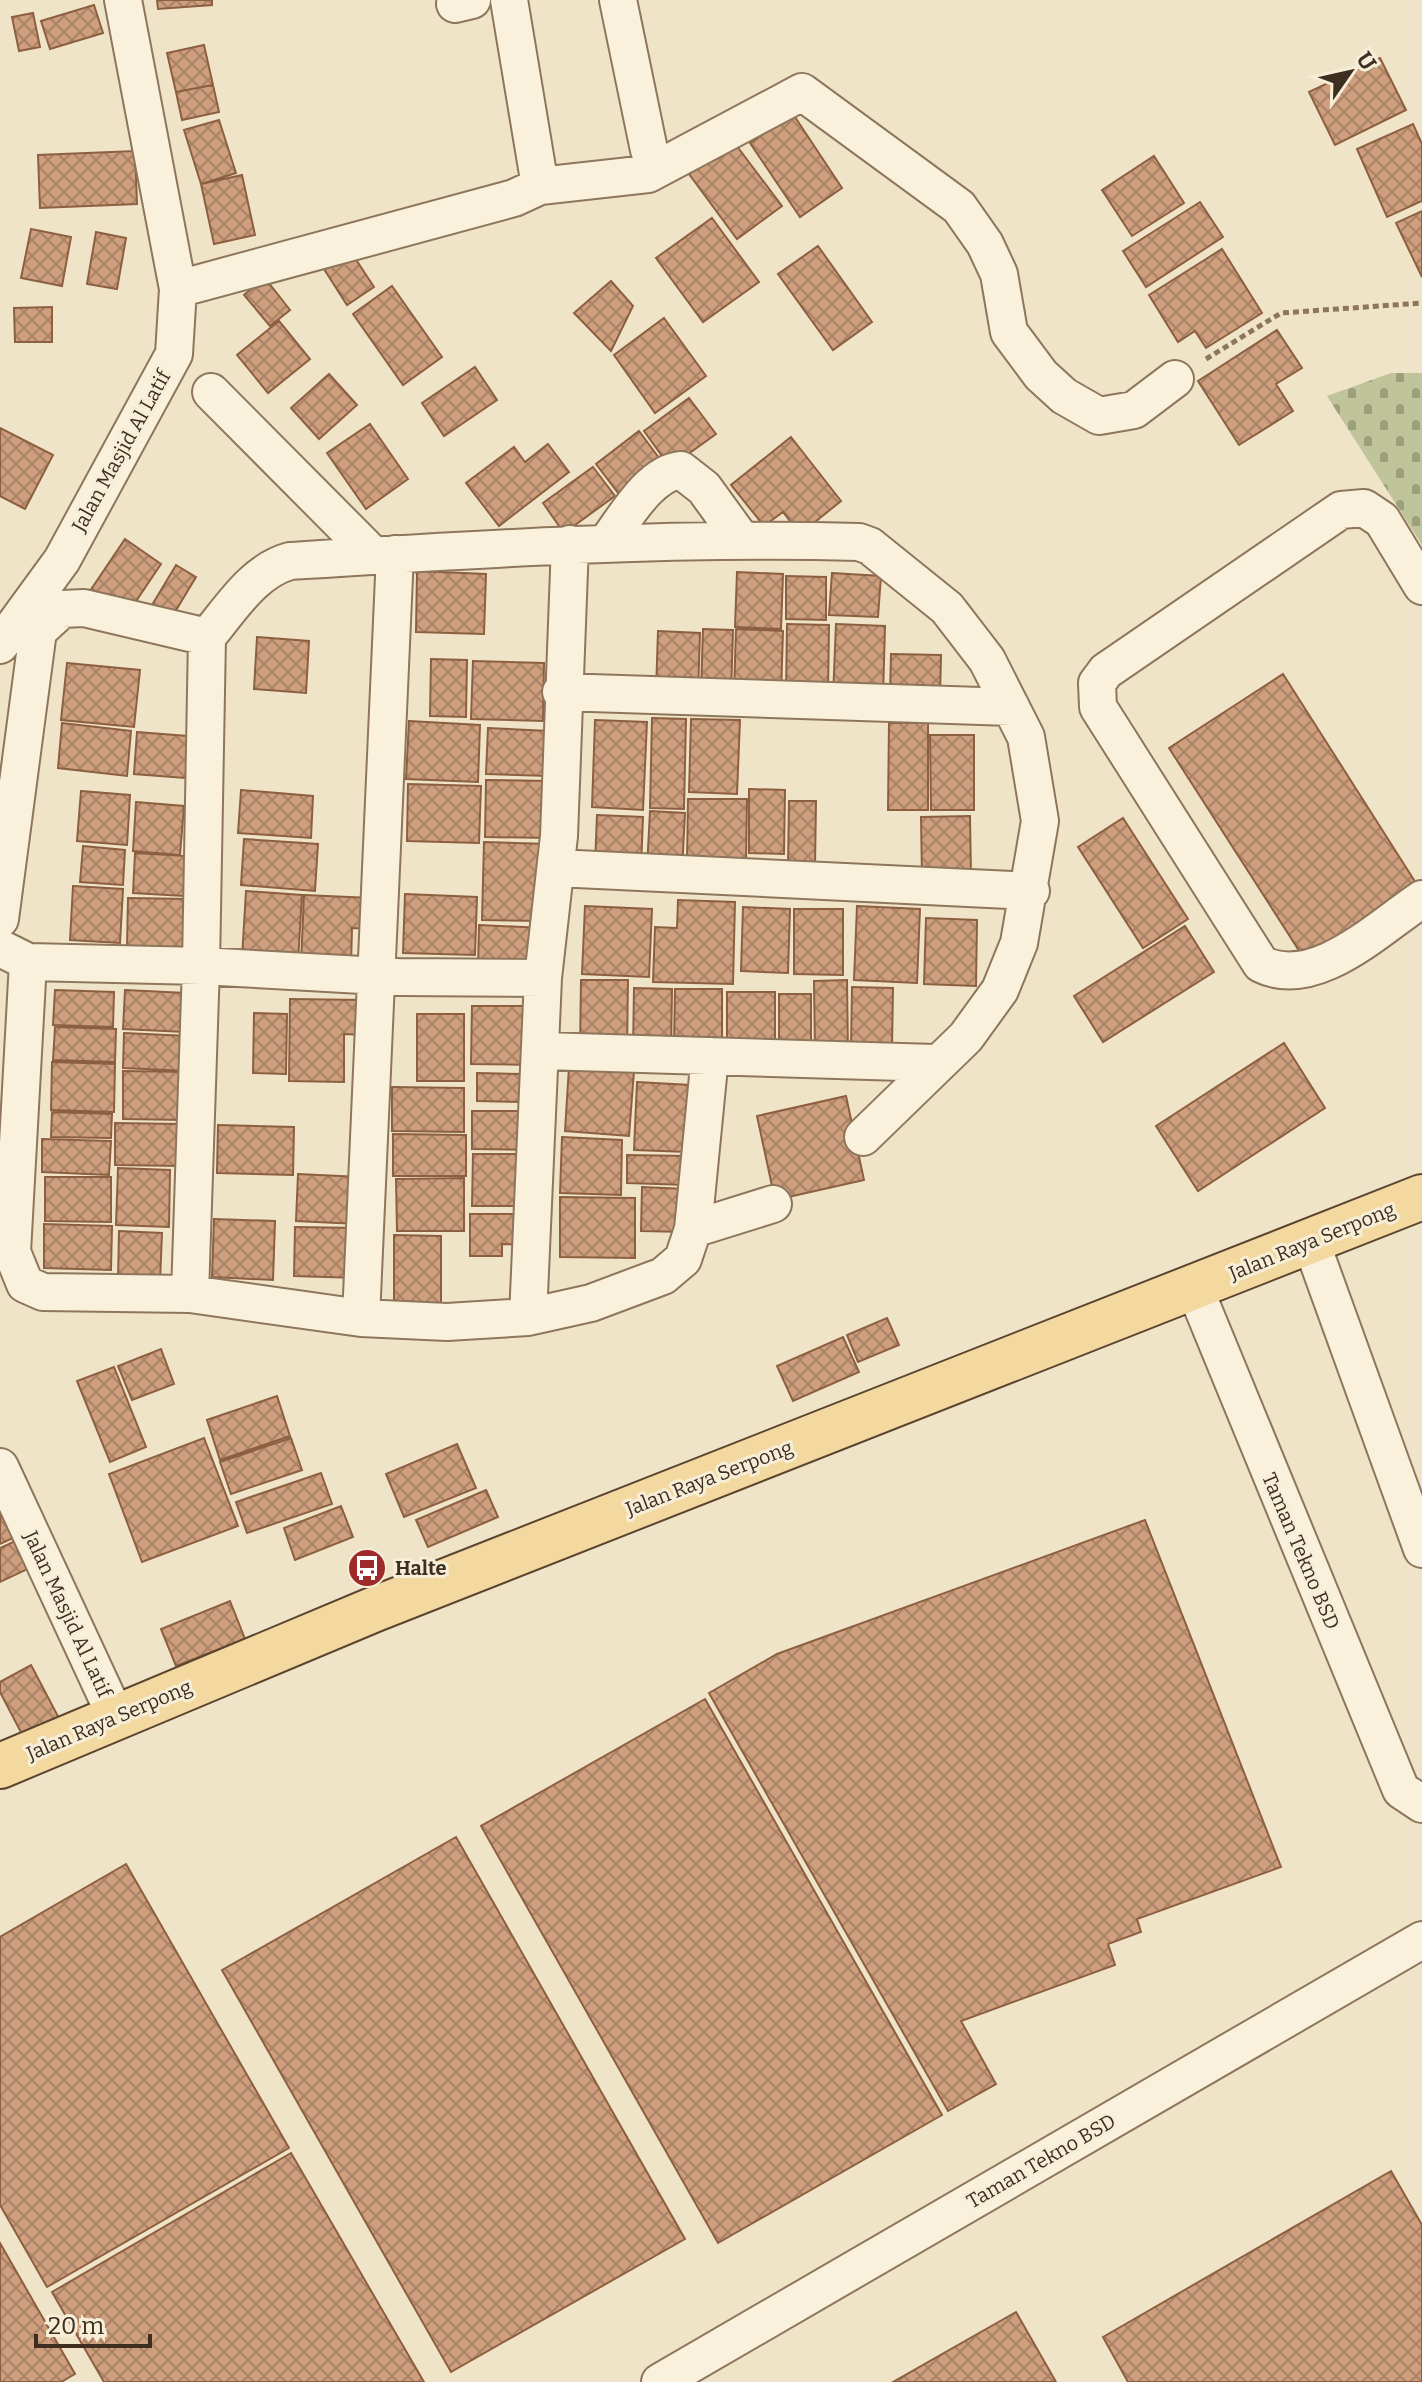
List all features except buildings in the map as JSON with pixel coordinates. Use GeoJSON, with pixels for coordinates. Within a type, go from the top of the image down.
{"type":"FeatureCollection","features":[{"type":"Feature","properties":{"kind":"main road","name":"Jalan Raya Serpong"},"geometry":{"type":"LineString","coordinates":[[0,1766],[375,1609],[1422,1197]]}},
{"type":"Feature","properties":{"kind":"street","name":"Jalan Masjid Al Latif"},"geometry":{"type":"LineString","coordinates":[[0,645],[62,560],[174,354],[178,289],[123,0]]}},
{"type":"Feature","properties":{"kind":"street"},"geometry":{"type":"LineString","coordinates":[[509,0],[540,186]]}},
{"type":"Feature","properties":{"kind":"street"},"geometry":{"type":"LineString","coordinates":[[618,0],[649,150]]}},
{"type":"Feature","properties":{"kind":"street"},"geometry":{"type":"LineString","coordinates":[[178,289],[514,198],[540,186],[648,174],[802,92],[959,207],[985,244],[999,274],[1009,332],[1041,375],[1064,396],[1099,416],[1134,410],[1175,379]]}},
{"type":"Feature","properties":{"kind":"street"},"geometry":{"type":"LineString","coordinates":[[211,392],[384,555],[378,976],[361,1318]]}},
{"type":"Feature","properties":{"kind":"street"},"geometry":{"type":"LineString","coordinates":[[606,543],[655,484],[667,474],[681,470],[704,488],[741,539]]}},
{"type":"Feature","properties":{"kind":"street"},"geometry":{"type":"LineString","coordinates":[[1422,586],[1382,520],[1364,508],[1341,510],[1106,671],[1095,692],[1098,707],[1261,964],[1279,973],[1314,966],[1336,956],[1422,899]]}},
{"type":"Feature","properties":{"kind":"street"},"geometry":{"type":"LineString","coordinates":[[190,1294],[201,966],[207,637],[251,585],[279,564],[570,544],[741,539],[859,542],[870,546],[947,608],[987,660],[1026,737],[1038,807],[1031,891],[1019,943],[1000,990],[966,1037],[935,1063],[863,1137]]}},
{"type":"Feature","properties":{"kind":"street"},"geometry":{"type":"LineString","coordinates":[[528,1317],[543,1051],[543,978],[556,868],[561,692],[570,544]]}},
{"type":"Feature","properties":{"kind":"street"},"geometry":{"type":"LineString","coordinates":[[0,919],[38,631],[62,609],[84,608],[207,637]]}},
{"type":"Feature","properties":{"kind":"street"},"geometry":{"type":"LineString","coordinates":[[561,692],[1011,707]]}},
{"type":"Feature","properties":{"kind":"street"},"geometry":{"type":"LineString","coordinates":[[556,868],[1031,891]]}},
{"type":"Feature","properties":{"kind":"street"},"geometry":{"type":"LineString","coordinates":[[543,978],[378,976],[14,955],[12,1252],[25,1284],[35,1291],[190,1294],[361,1318],[447,1322],[528,1317],[591,1303],[663,1276],[683,1259],[693,1229],[710,1056]]}},
{"type":"Feature","properties":{"kind":"street"},"geometry":{"type":"LineString","coordinates":[[543,1051],[935,1063]]}},
{"type":"Feature","properties":{"kind":"street"},"geometry":{"type":"LineString","coordinates":[[693,1229],[773,1204]]}},
{"type":"Feature","properties":{"kind":"street"},"geometry":{"type":"LineString","coordinates":[[1311,1242],[1422,1549]]}},
{"type":"Feature","properties":{"kind":"street","name":"Taman Tekno BSD"},"geometry":{"type":"LineString","coordinates":[[1194,1287],[1401,1790],[1422,1804]]}},
{"type":"Feature","properties":{"kind":"street","name":"Jalan Masjid Al Latif"},"geometry":{"type":"LineString","coordinates":[[0,1467],[116,1717]]}},
{"type":"Feature","properties":{"kind":"street","name":"Taman Tekno BSD"},"geometry":{"type":"LineString","coordinates":[[660,2382],[1422,1940]]}},
{"type":"Feature","properties":{"kind":"path"},"geometry":{"type":"LineString","coordinates":[[1175,379],[1281,313],[1422,303]]}},
{"type":"Feature","properties":{"kind":"green space"},"geometry":{"type":"Polygon","coordinates":[[[1391,373],[1422,373],[1422,545],[1327,396],[1391,373]]]}},
{"type":"Feature","properties":{"kind":"place","name":"Halte"},"geometry":{"type":"Point","coordinates":[367,1568]}}]}
